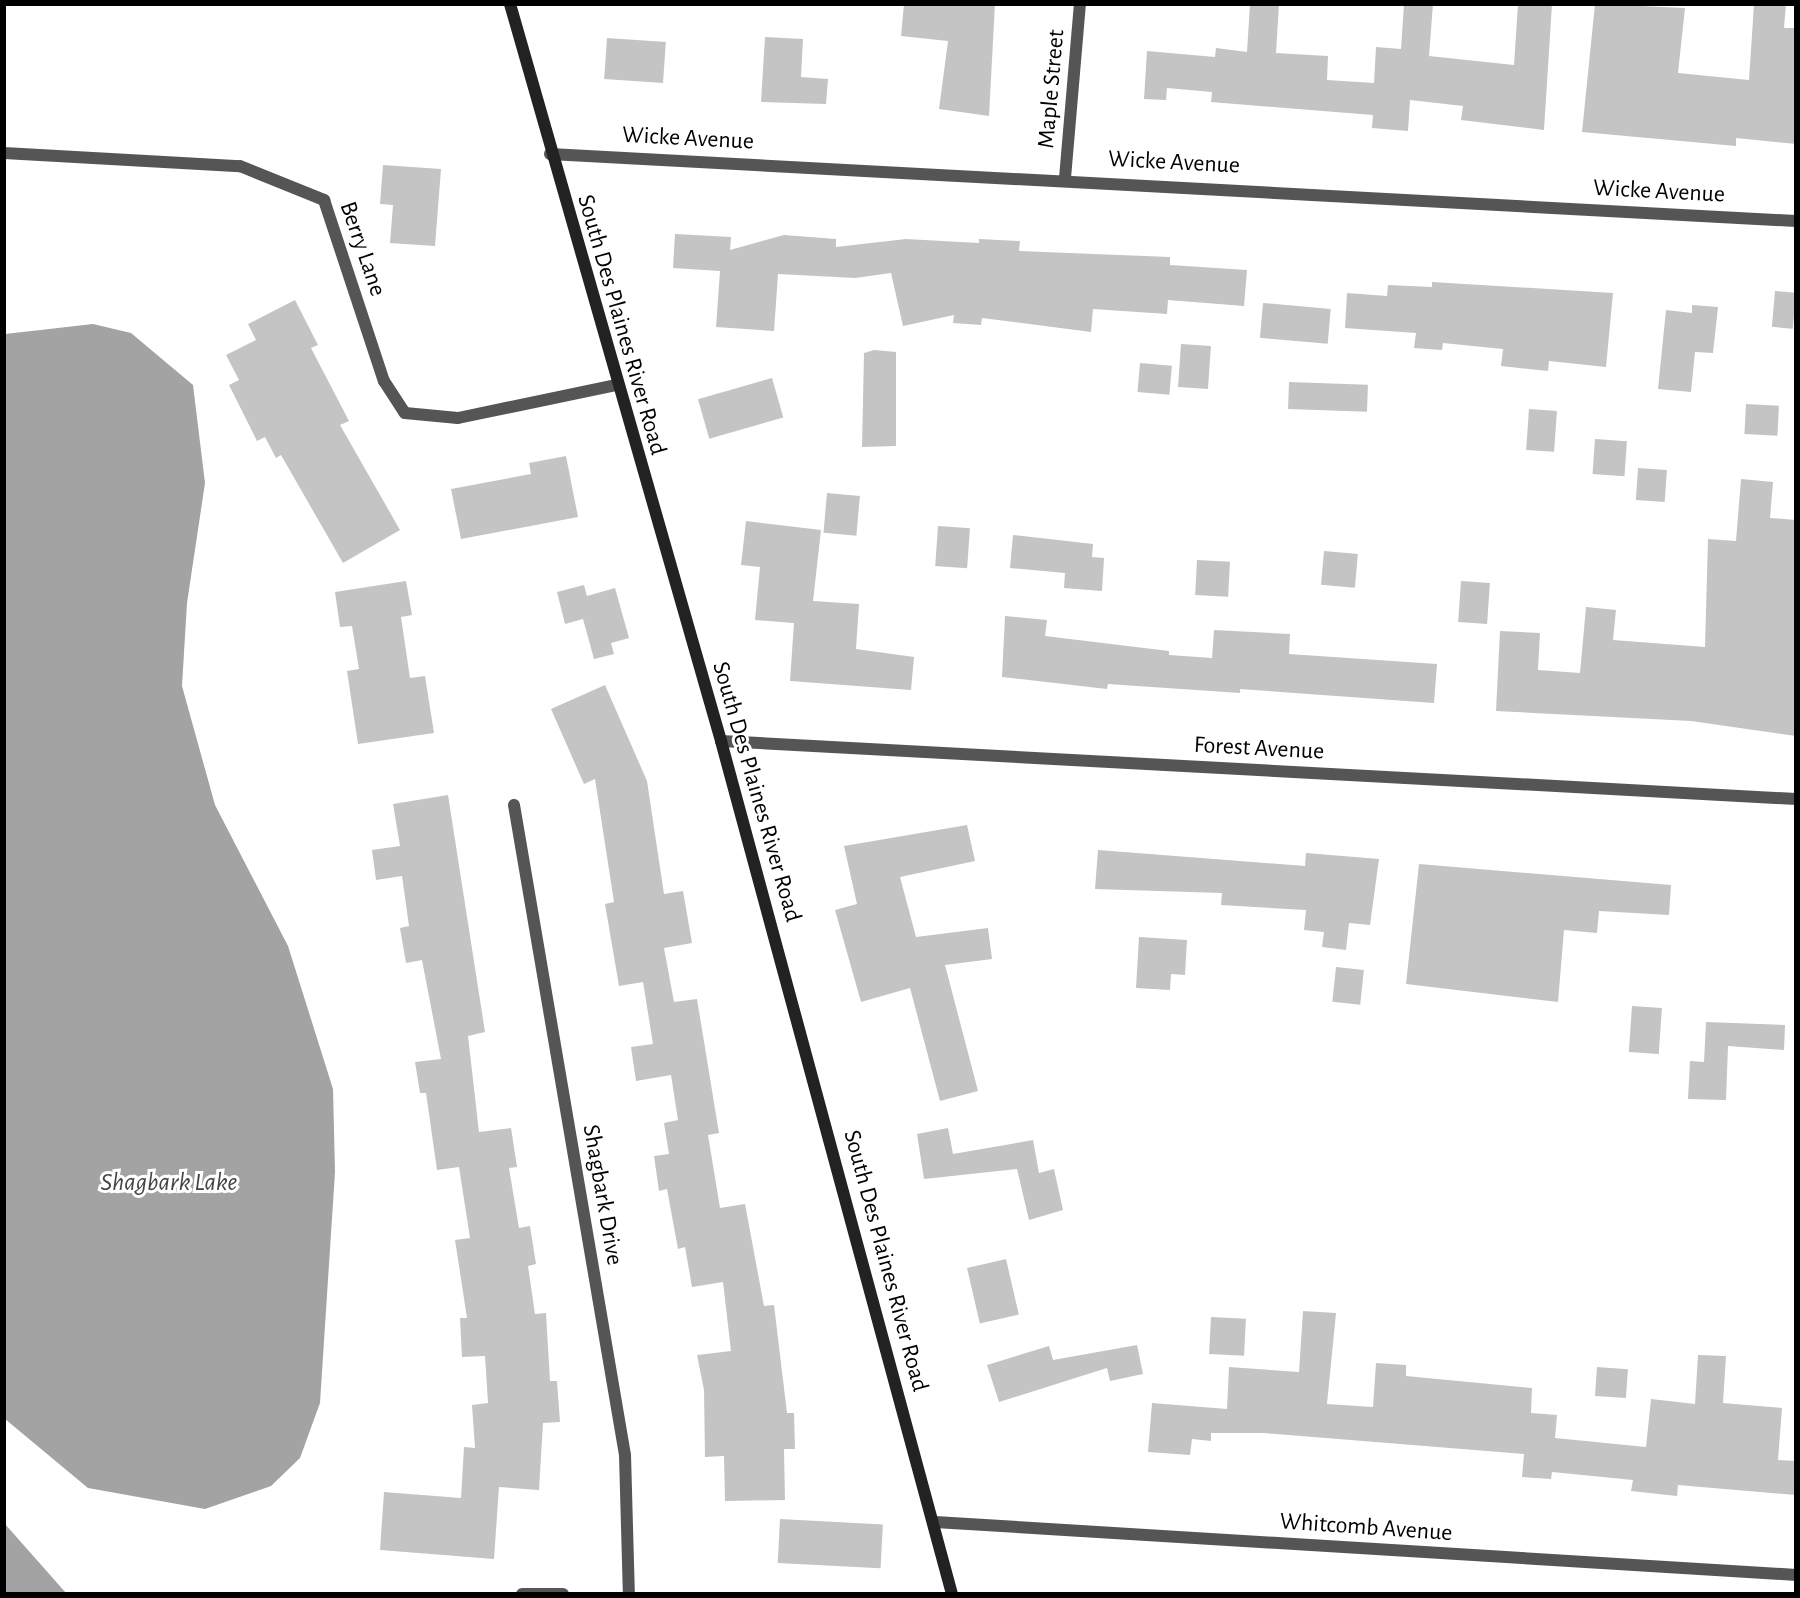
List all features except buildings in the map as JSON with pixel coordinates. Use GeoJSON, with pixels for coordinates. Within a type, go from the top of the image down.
{"type":"FeatureCollection","features":[{"type":"Feature","properties":{"kind":"main road","name":"South Des Plaines River Road"},"geometry":{"type":"LineString","coordinates":[[510,4],[616,385],[721,741],[935,1522],[952,1593]]}},
{"type":"Feature","properties":{"kind":"street","name":"Maple Street"},"geometry":{"type":"LineString","coordinates":[[1065,178],[1080,4]]}},
{"type":"Feature","properties":{"kind":"street","name":"Berry Lane"},"geometry":{"type":"LineString","coordinates":[[4,153],[240,166],[324,200],[384,381],[405,413],[458,418],[616,385]]}},
{"type":"Feature","properties":{"kind":"street","name":"Wicke Avenue"},"geometry":{"type":"LineString","coordinates":[[550,154],[1065,178],[1796,221]]}},
{"type":"Feature","properties":{"kind":"street","name":"Forest Avenue"},"geometry":{"type":"LineString","coordinates":[[721,741],[1796,799]]}},
{"type":"Feature","properties":{"kind":"street","name":"Shagbark Drive"},"geometry":{"type":"LineString","coordinates":[[514,805],[625,1455],[630,1593]]}},
{"type":"Feature","properties":{"kind":"street","name":"Whitcomb Avenue"},"geometry":{"type":"LineString","coordinates":[[935,1522],[1796,1575]]}},
{"type":"Feature","properties":{"kind":"street"},"geometry":{"type":"LineString","coordinates":[[522,1593],[563,1593]]}},
{"type":"Feature","properties":{"kind":"water","name":"Shagbark Lake"},"geometry":{"type":"Polygon","coordinates":[[[93,324],[131,333],[193,385],[205,483],[187,603],[182,686],[215,805],[288,946],[333,1089],[335,1172],[320,1403],[300,1458],[271,1486],[205,1509],[88,1488],[5,1419],[5,334],[93,324]]]}},
{"type":"Feature","properties":{"kind":"water"},"geometry":{"type":"Polygon","coordinates":[[[5,1524],[66,1593],[5,1593],[5,1524]]]}}]}
